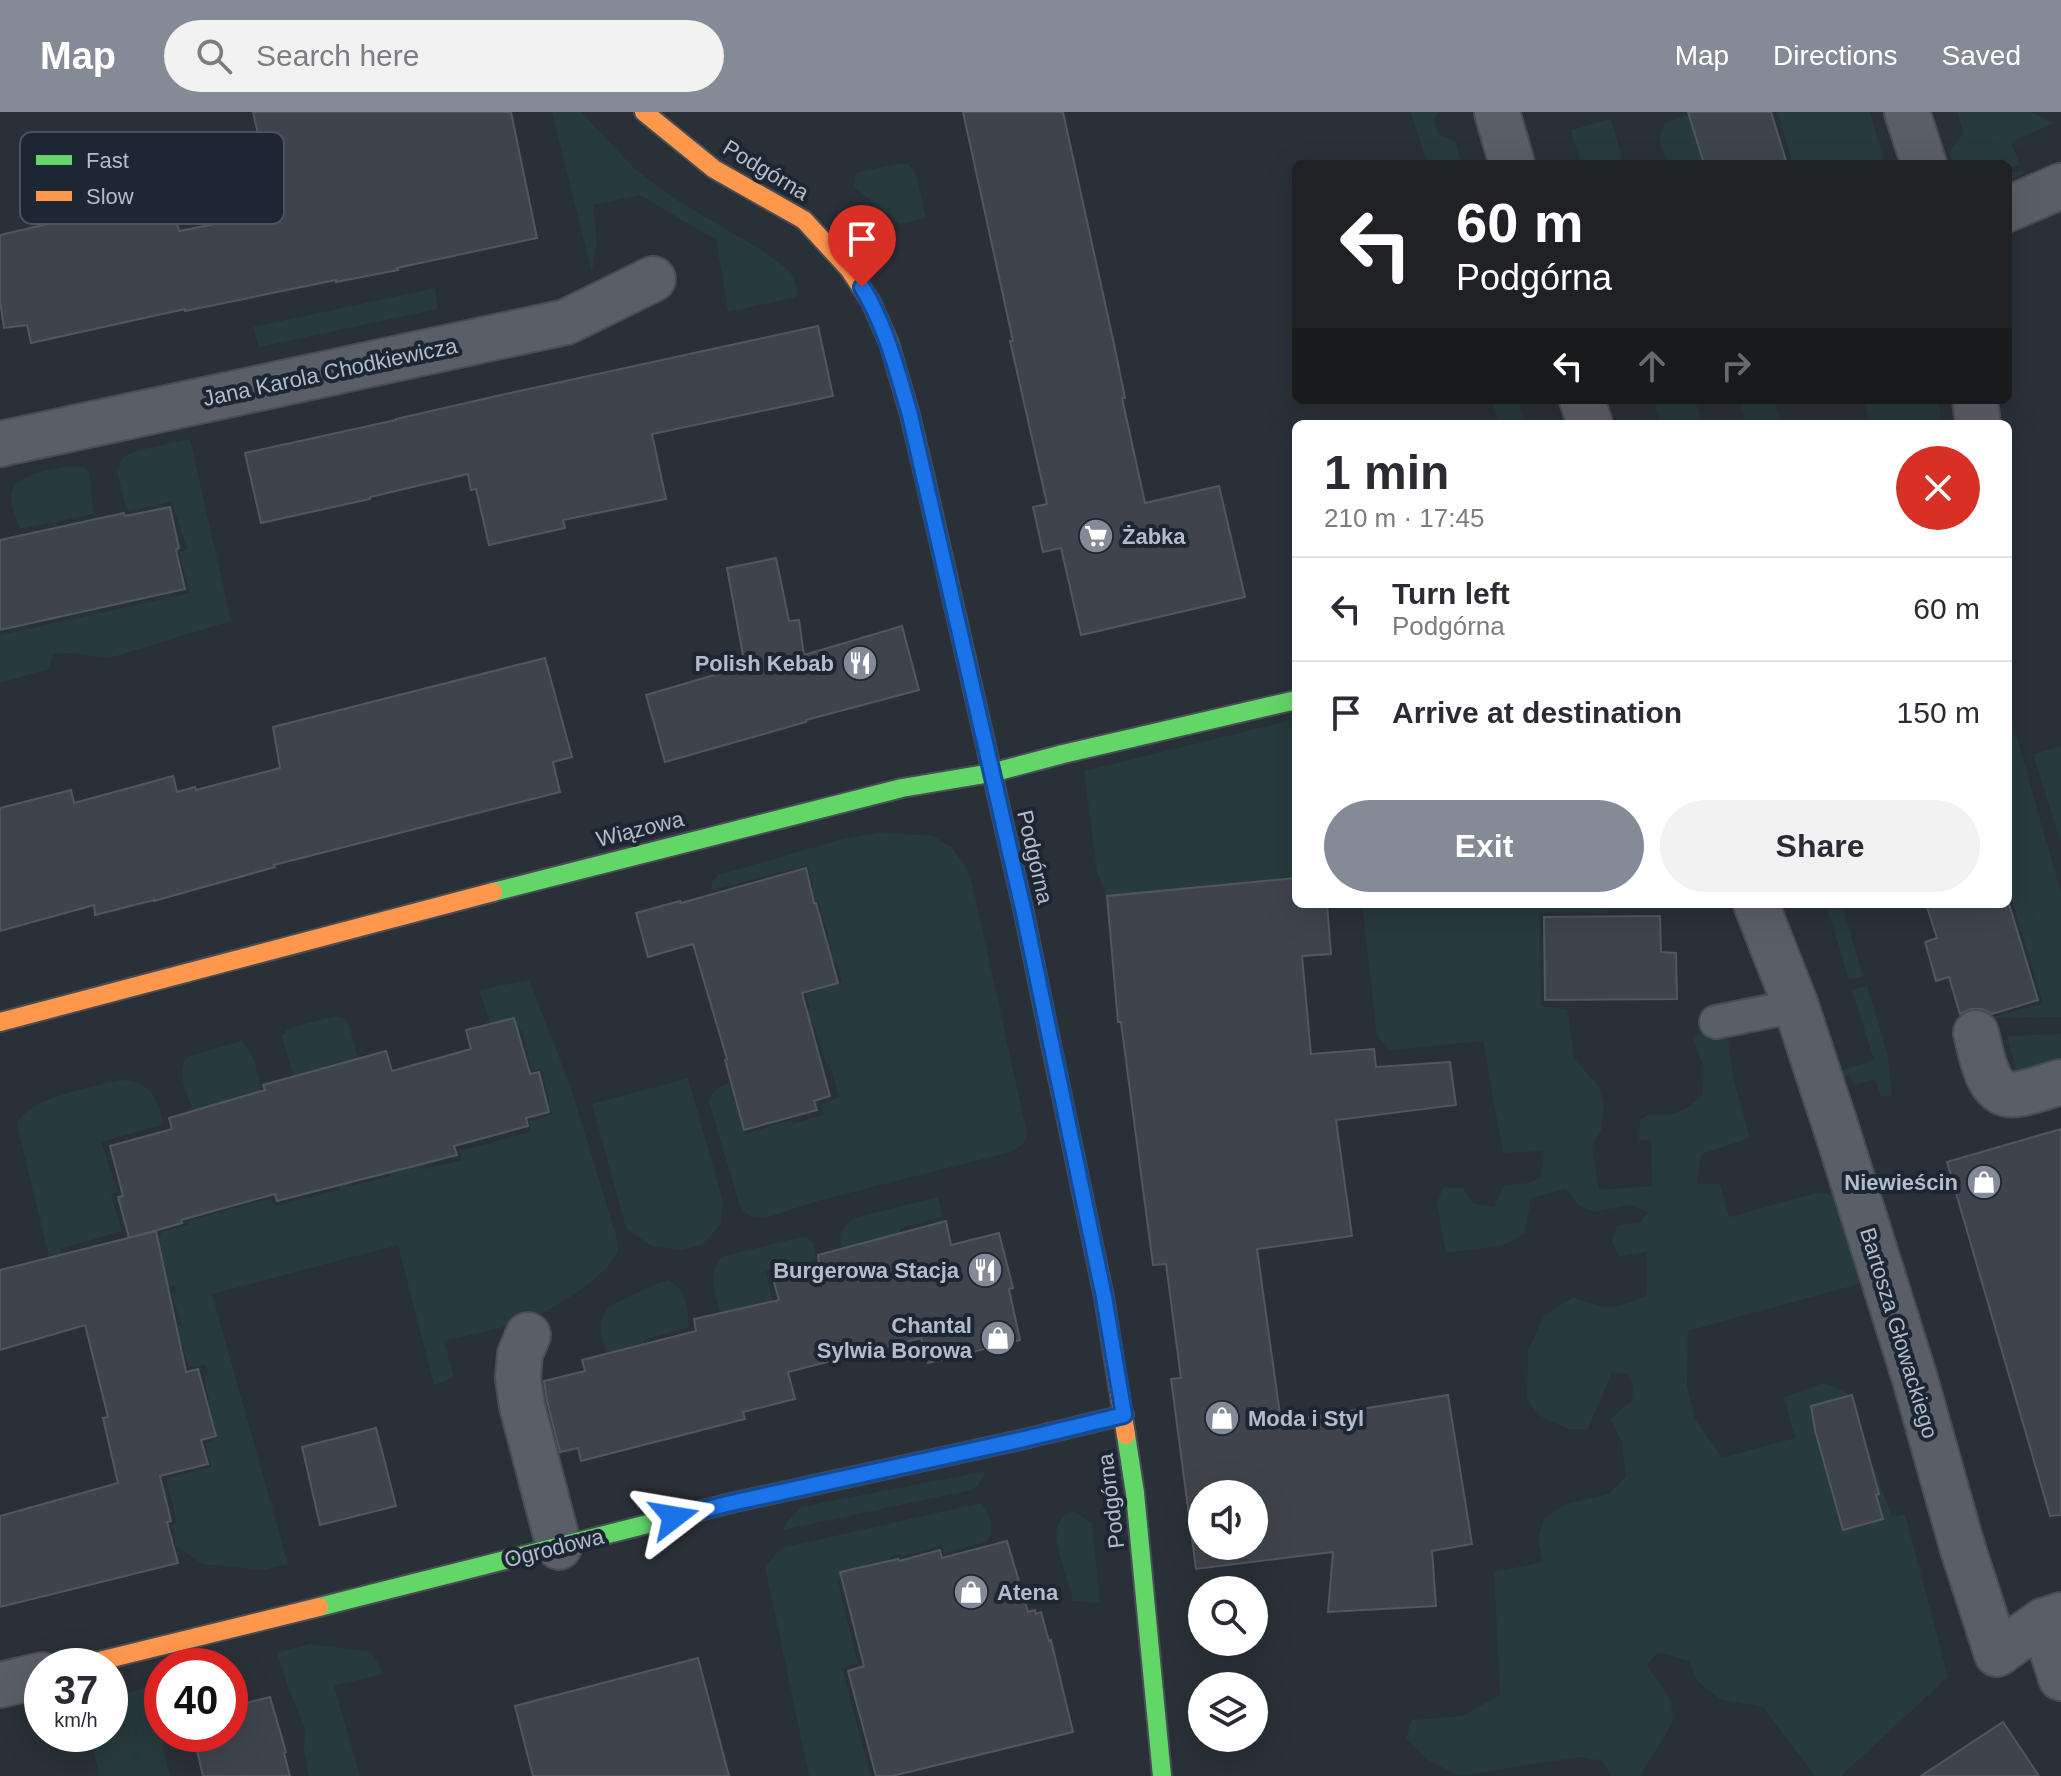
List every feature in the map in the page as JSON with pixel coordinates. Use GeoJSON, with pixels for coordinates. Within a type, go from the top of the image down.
{"type":"FeatureCollection","features":[{"type":"Feature","properties":{"kind":"street","name":"Podgórna"},"geometry":{"type":"LineString","coordinates":[[644,112],[714,169],[804,220],[835,249],[873,304],[888,341],[910,415],[1024,913],[1104,1297],[1135,1493],[1162,1776]]}},
{"type":"Feature","properties":{"kind":"street"},"geometry":{"type":"LineString","coordinates":[[1497,112],[1511,160]]}},
{"type":"Feature","properties":{"kind":"street"},"geometry":{"type":"LineString","coordinates":[[1907,112],[1923,160]]}},
{"type":"Feature","properties":{"kind":"street"},"geometry":{"type":"LineString","coordinates":[[2012,207],[2061,186]]}},
{"type":"Feature","properties":{"kind":"street","name":"Jana Karola Chodkiewicza"},"geometry":{"type":"LineString","coordinates":[[0,444],[566,322],[653,279]]}},
{"type":"Feature","properties":{"kind":"street","name":"Wiązowa"},"geometry":{"type":"LineString","coordinates":[[0,1022],[609,861],[916,784],[991,773],[1292,701]]}},
{"type":"Feature","properties":{"kind":"street","name":"Bartosza Głowackiego"},"geometry":{"type":"LineString","coordinates":[[1758,908],[1796,1006],[1915,1379],[1959,1536],[1997,1654],[2052,1618],[2061,1678]]}},
{"type":"Feature","properties":{"kind":"street"},"geometry":{"type":"LineString","coordinates":[[1976,1033],[1992,1085],[2006,1095],[2061,1082]]}},
{"type":"Feature","properties":{"kind":"street"},"geometry":{"type":"LineString","coordinates":[[528,1335],[520,1354],[518,1378],[522,1406],[559,1547]]}},
{"type":"Feature","properties":{"kind":"street","name":"Ogrodowa"},"geometry":{"type":"LineString","coordinates":[[128,1654],[731,1503],[1124,1415]]}},
{"type":"Feature","properties":{"kind":"street"},"geometry":{"type":"LineString","coordinates":[[0,1685],[24,1679]]}},
{"type":"Feature","properties":{"kind":"lane"},"geometry":{"type":"LineString","coordinates":[[1716,1022],[1796,1006]]}},
{"type":"Feature","properties":{"kind":"green space"},"geometry":{"type":"Polygon","coordinates":[[[552,112],[581,112],[633,167],[658,187],[789,270],[798,293],[794,298],[728,312],[716,240],[640,195],[593,205],[597,242],[592,272],[552,112]]]}},
{"type":"Feature","properties":{"kind":"green space"},"geometry":{"type":"Polygon","coordinates":[[[1411,112],[1440,112],[1434,118],[1438,135],[1455,141],[1461,160],[1426,160],[1411,112]]]}},
{"type":"Feature","properties":{"kind":"green space"},"geometry":{"type":"Polygon","coordinates":[[[1777,112],[1870,112],[1884,160],[1792,160],[1777,112]]]}},
{"type":"Feature","properties":{"kind":"green space"},"geometry":{"type":"Polygon","coordinates":[[[1957,112],[2030,112],[2055,123],[2011,142],[2020,164],[2012,167],[2012,160],[1952,160],[1948,153],[1964,133],[1957,112]]]}},
{"type":"Feature","properties":{"kind":"green space"},"geometry":{"type":"Polygon","coordinates":[[[1688,115],[1703,160],[1666,160],[1659,139],[1665,123],[1688,115]]]}},
{"type":"Feature","properties":{"kind":"green space"},"geometry":{"type":"Polygon","coordinates":[[[1611,119],[1623,160],[1580,160],[1571,130],[1611,119]]]}},
{"type":"Feature","properties":{"kind":"green space"},"geometry":{"type":"Polygon","coordinates":[[[908,164],[916,173],[926,218],[900,224],[854,187],[856,173],[908,164]]]}},
{"type":"Feature","properties":{"kind":"green space"},"geometry":{"type":"Polygon","coordinates":[[[2022,170],[2024,174],[2012,179],[2012,173],[2022,170]]]}},
{"type":"Feature","properties":{"kind":"green space"},"geometry":{"type":"Polygon","coordinates":[[[435,288],[438,309],[259,347],[253,327],[435,288]]]}},
{"type":"Feature","properties":{"kind":"green space"},"geometry":{"type":"Polygon","coordinates":[[[1493,404],[1519,404],[1524,420],[1498,420],[1493,404]]]}},
{"type":"Feature","properties":{"kind":"green space"},"geometry":{"type":"Polygon","coordinates":[[[1655,404],[1696,404],[1701,420],[1660,420],[1655,404]]]}},
{"type":"Feature","properties":{"kind":"green space"},"geometry":{"type":"Polygon","coordinates":[[[1740,404],[1775,404],[1781,420],[1745,420],[1740,404]]]}},
{"type":"Feature","properties":{"kind":"green space"},"geometry":{"type":"Polygon","coordinates":[[[1864,404],[1939,404],[1941,420],[1869,420],[1864,404]]]}},
{"type":"Feature","properties":{"kind":"green space"},"geometry":{"type":"Polygon","coordinates":[[[190,439],[231,621],[110,658],[54,654],[48,669],[0,683],[0,635],[190,593],[179,553],[187,549],[172,502],[127,511],[117,472],[122,458],[135,451],[190,439]]]}},
{"type":"Feature","properties":{"kind":"green space"},"geometry":{"type":"Polygon","coordinates":[[[70,466],[85,468],[89,473],[94,514],[20,529],[11,498],[18,483],[43,471],[70,466]]]}},
{"type":"Feature","properties":{"kind":"green space"},"geometry":{"type":"Polygon","coordinates":[[[2012,719],[2061,893],[2061,1017],[1988,1018],[2043,1004],[2012,899],[2012,719]]]}},
{"type":"Feature","properties":{"kind":"green space"},"geometry":{"type":"Polygon","coordinates":[[[1292,720],[1292,878],[1107,896],[1097,872],[1084,771],[1292,720]]]}},
{"type":"Feature","properties":{"kind":"green space"},"geometry":{"type":"Polygon","coordinates":[[[2061,746],[2061,843],[2033,754],[2061,746]]]}},
{"type":"Feature","properties":{"kind":"green space"},"geometry":{"type":"Polygon","coordinates":[[[880,832],[933,836],[951,847],[966,867],[1027,1133],[1025,1140],[1010,1152],[818,1201],[765,1218],[750,1216],[740,1206],[710,1098],[716,1090],[729,1083],[744,1134],[824,1114],[822,1104],[839,1097],[830,1064],[826,1064],[813,1022],[810,1022],[806,994],[842,982],[837,962],[833,963],[829,950],[832,949],[818,900],[814,901],[811,889],[814,888],[807,865],[712,890],[712,882],[718,875],[846,838],[880,832]]]}},
{"type":"Feature","properties":{"kind":"green space"},"geometry":{"type":"Polygon","coordinates":[[[1362,908],[1608,908],[1608,913],[1540,912],[1541,1006],[1567,1009],[1575,1060],[1599,1086],[1604,1106],[1601,1131],[1592,1145],[1599,1190],[1652,1186],[1651,1140],[1639,1140],[1640,1120],[1649,1114],[1678,1112],[1702,1095],[1704,1068],[1692,1036],[1726,1027],[1734,1081],[1750,1138],[1701,1154],[1697,1184],[1720,1184],[1729,1217],[1820,1192],[1838,1196],[1862,1283],[1688,1331],[1687,1386],[1695,1419],[1722,1458],[1795,1438],[1784,1397],[1824,1383],[1846,1391],[1892,1517],[1905,1514],[1948,1677],[1841,1776],[1815,1776],[1763,1707],[1720,1699],[1697,1681],[1689,1661],[1658,1652],[1647,1665],[1671,1700],[1673,1722],[1640,1776],[1611,1776],[1602,1761],[1580,1757],[1459,1776],[1428,1760],[1406,1738],[1412,1720],[1462,1716],[1500,1695],[1494,1572],[1543,1562],[1538,1540],[1544,1518],[1566,1504],[1609,1494],[1626,1477],[1622,1442],[1610,1419],[1632,1400],[1633,1386],[1628,1374],[1612,1372],[1588,1429],[1568,1429],[1538,1415],[1527,1398],[1528,1350],[1544,1316],[1573,1297],[1610,1307],[1646,1296],[1647,1252],[1619,1257],[1612,1242],[1617,1225],[1640,1223],[1648,1212],[1629,1205],[1595,1212],[1578,1205],[1566,1189],[1531,1198],[1525,1234],[1501,1246],[1446,1253],[1437,1204],[1443,1187],[1463,1188],[1474,1204],[1494,1207],[1504,1185],[1529,1183],[1541,1177],[1544,1151],[1503,1153],[1483,1041],[1390,1050],[1377,1036],[1362,908]]]}},
{"type":"Feature","properties":{"kind":"green space"},"geometry":{"type":"Polygon","coordinates":[[[1827,908],[1843,908],[1863,976],[1849,980],[1827,908]]]}},
{"type":"Feature","properties":{"kind":"green space"},"geometry":{"type":"Polygon","coordinates":[[[529,980],[570,1085],[618,1242],[617,1252],[598,1276],[539,1314],[508,1326],[444,1341],[454,1377],[434,1385],[398,1245],[212,1294],[288,1564],[264,1570],[202,1564],[176,1546],[172,1526],[176,1524],[176,1519],[166,1478],[211,1467],[206,1443],[217,1438],[204,1376],[208,1375],[206,1365],[189,1367],[181,1342],[172,1344],[168,1330],[181,1325],[172,1294],[177,1293],[174,1285],[158,1287],[152,1271],[164,1267],[158,1235],[189,1225],[188,1221],[271,1198],[274,1206],[340,1190],[339,1180],[348,1179],[350,1186],[389,1177],[389,1168],[423,1158],[425,1169],[462,1160],[460,1151],[530,1132],[529,1122],[552,1115],[542,1068],[532,1070],[522,1030],[496,1039],[479,990],[529,980]]]}},
{"type":"Feature","properties":{"kind":"green space"},"geometry":{"type":"Polygon","coordinates":[[[1867,985],[1888,1056],[1892,1097],[1881,1096],[1875,1079],[1854,1085],[1850,1075],[1844,1077],[1844,1086],[1837,1072],[1874,1060],[1852,990],[1867,985]]]}},
{"type":"Feature","properties":{"kind":"green space"},"geometry":{"type":"Polygon","coordinates":[[[336,1016],[349,1025],[366,1088],[300,1101],[282,1036],[293,1027],[336,1016]]]}},
{"type":"Feature","properties":{"kind":"green space"},"geometry":{"type":"Polygon","coordinates":[[[2061,1034],[2061,1076],[2020,1086],[2007,1036],[2061,1034]]]}},
{"type":"Feature","properties":{"kind":"green space"},"geometry":{"type":"Polygon","coordinates":[[[241,1041],[254,1062],[265,1107],[196,1118],[182,1075],[186,1060],[192,1055],[241,1041]]]}},
{"type":"Feature","properties":{"kind":"green space"},"geometry":{"type":"Polygon","coordinates":[[[688,1078],[723,1201],[721,1224],[702,1245],[681,1250],[651,1246],[626,1228],[592,1104],[688,1078]]]}},
{"type":"Feature","properties":{"kind":"green space"},"geometry":{"type":"Polygon","coordinates":[[[121,1080],[139,1084],[151,1093],[164,1124],[101,1142],[118,1192],[111,1195],[122,1231],[60,1249],[73,1293],[59,1298],[17,1125],[23,1115],[47,1100],[121,1080]]]}},
{"type":"Feature","properties":{"kind":"green space"},"geometry":{"type":"Polygon","coordinates":[[[938,1197],[943,1217],[901,1228],[899,1237],[844,1254],[841,1231],[854,1218],[938,1197]]]}},
{"type":"Feature","properties":{"kind":"green space"},"geometry":{"type":"Polygon","coordinates":[[[801,1237],[814,1243],[816,1260],[766,1271],[773,1301],[750,1306],[751,1312],[722,1320],[713,1279],[721,1257],[801,1237]]]}},
{"type":"Feature","properties":{"kind":"green space"},"geometry":{"type":"Polygon","coordinates":[[[669,1280],[683,1295],[689,1327],[644,1340],[645,1352],[609,1361],[601,1332],[605,1312],[610,1306],[669,1280]]]}},
{"type":"Feature","properties":{"kind":"green space"},"geometry":{"type":"Polygon","coordinates":[[[986,1471],[978,1486],[971,1490],[783,1530],[801,1507],[986,1471]]]}},
{"type":"Feature","properties":{"kind":"green space"},"geometry":{"type":"Polygon","coordinates":[[[981,1503],[991,1522],[987,1542],[944,1553],[942,1545],[840,1571],[841,1580],[838,1581],[858,1663],[842,1668],[871,1776],[809,1776],[765,1567],[781,1548],[981,1503]]]}},
{"type":"Feature","properties":{"kind":"green space"},"geometry":{"type":"Polygon","coordinates":[[[1072,1511],[1092,1523],[1100,1603],[1073,1601],[1056,1537],[1060,1521],[1072,1511]]]}},
{"type":"Feature","properties":{"kind":"green space"},"geometry":{"type":"Polygon","coordinates":[[[310,1644],[371,1652],[384,1674],[334,1686],[360,1776],[309,1776],[304,1752],[305,1728],[277,1653],[310,1644]]]}},
{"type":"Feature","properties":{"kind":"green space"},"geometry":{"type":"Polygon","coordinates":[[[144,1688],[144,1752],[164,1752],[170,1776],[100,1776],[94,1752],[128,1752],[128,1692],[144,1688]]]}},
{"type":"Feature","properties":{"kind":"building"},"geometry":{"type":"Polygon","coordinates":[[[253,112],[511,112],[537,238],[398,270],[185,309],[31,343],[27,325],[4,328],[0,301],[0,235],[47,224],[177,224],[179,231],[215,224],[284,224],[284,132],[258,132],[253,112]]]}},
{"type":"Feature","properties":{"kind":"building"},"geometry":{"type":"Polygon","coordinates":[[[963,112],[1063,112],[1145,503],[1219,486],[1245,597],[1081,635],[1061,548],[1043,552],[1033,507],[1047,504],[963,112]]]}},
{"type":"Feature","properties":{"kind":"building"},"geometry":{"type":"Polygon","coordinates":[[[1688,112],[1771,112],[1786,160],[1703,160],[1688,112]]]}},
{"type":"Feature","properties":{"kind":"building"},"geometry":{"type":"Polygon","coordinates":[[[818,326],[833,396],[652,434],[666,499],[563,520],[565,528],[489,545],[476,489],[471,490],[468,474],[261,523],[245,453],[818,326]]]}},
{"type":"Feature","properties":{"kind":"building"},"geometry":{"type":"Polygon","coordinates":[[[170,507],[185,589],[0,630],[0,540],[124,513],[125,516],[170,507]]]}},
{"type":"Feature","properties":{"kind":"building"},"geometry":{"type":"Polygon","coordinates":[[[776,558],[789,621],[799,620],[804,655],[902,626],[919,690],[665,762],[646,695],[745,666],[727,568],[776,558]]]}},
{"type":"Feature","properties":{"kind":"building"},"geometry":{"type":"Polygon","coordinates":[[[545,658],[572,757],[553,762],[560,792],[274,865],[154,901],[95,915],[94,905],[0,931],[0,808],[71,790],[74,803],[173,776],[177,792],[195,787],[196,790],[280,768],[273,727],[545,658]]]}},
{"type":"Feature","properties":{"kind":"building"},"geometry":{"type":"Polygon","coordinates":[[[806,868],[838,983],[802,993],[830,1096],[814,1101],[817,1110],[744,1130],[693,944],[648,957],[636,913],[806,868]]]}},
{"type":"Feature","properties":{"kind":"building"},"geometry":{"type":"Polygon","coordinates":[[[1292,878],[1292,908],[1327,908],[1331,954],[1302,956],[1311,1054],[1374,1049],[1376,1067],[1450,1062],[1456,1105],[1336,1120],[1352,1236],[1257,1249],[1281,1422],[1448,1395],[1472,1544],[1432,1551],[1436,1606],[1328,1612],[1333,1552],[1196,1569],[1195,1560],[1268,1560],[1268,1480],[1188,1480],[1188,1508],[1171,1379],[1181,1378],[1166,1264],[1153,1265],[1121,1022],[1118,1022],[1107,896],[1292,878]]]}},
{"type":"Feature","properties":{"kind":"building"},"geometry":{"type":"Polygon","coordinates":[[[1927,908],[2010,908],[2038,1000],[1992,1014],[1982,1009],[1971,1009],[1960,1014],[1949,977],[1936,981],[1925,942],[1937,938],[1927,908]]]}},
{"type":"Feature","properties":{"kind":"building"},"geometry":{"type":"Polygon","coordinates":[[[1660,916],[1661,952],[1676,953],[1677,999],[1545,1000],[1544,917],[1660,916]]]}},
{"type":"Feature","properties":{"kind":"building"},"geometry":{"type":"Polygon","coordinates":[[[514,1018],[530,1074],[539,1072],[549,1112],[526,1118],[528,1126],[454,1146],[457,1155],[277,1201],[275,1194],[129,1238],[118,1197],[123,1196],[110,1146],[172,1129],[169,1118],[265,1090],[263,1085],[386,1051],[392,1071],[471,1049],[466,1030],[514,1018]]]}},
{"type":"Feature","properties":{"kind":"building"},"geometry":{"type":"Polygon","coordinates":[[[2061,1129],[2061,1515],[2050,1516],[1947,1162],[2061,1129]]]}},
{"type":"Feature","properties":{"kind":"building"},"geometry":{"type":"Polygon","coordinates":[[[946,1221],[951,1245],[999,1233],[1013,1288],[1009,1289],[1020,1340],[928,1363],[921,1338],[788,1372],[795,1399],[743,1412],[745,1419],[581,1461],[578,1448],[560,1452],[544,1381],[585,1371],[582,1360],[696,1331],[694,1319],[779,1300],[772,1275],[819,1263],[818,1255],[946,1221]]]}},
{"type":"Feature","properties":{"kind":"building"},"geometry":{"type":"Polygon","coordinates":[[[156,1231],[186,1372],[198,1369],[216,1436],[201,1440],[208,1464],[160,1476],[171,1521],[167,1522],[178,1563],[0,1607],[0,1516],[118,1483],[103,1418],[108,1417],[85,1325],[0,1350],[0,1270],[156,1231]]]}},
{"type":"Feature","properties":{"kind":"building"},"geometry":{"type":"Polygon","coordinates":[[[1852,1395],[1883,1519],[1843,1530],[1811,1406],[1852,1395]]]}},
{"type":"Feature","properties":{"kind":"building"},"geometry":{"type":"Polygon","coordinates":[[[376,1428],[396,1506],[320,1525],[302,1447],[376,1428]]]}},
{"type":"Feature","properties":{"kind":"building"},"geometry":{"type":"Polygon","coordinates":[[[1007,1541],[1028,1612],[1041,1612],[1051,1640],[1073,1732],[892,1776],[876,1776],[848,1671],[864,1666],[840,1572],[940,1550],[942,1558],[1007,1541]]]}},
{"type":"Feature","properties":{"kind":"building"},"geometry":{"type":"Polygon","coordinates":[[[698,1658],[729,1776],[533,1776],[515,1706],[698,1658]]]}},
{"type":"Feature","properties":{"kind":"building"},"geometry":{"type":"Polygon","coordinates":[[[270,1697],[290,1776],[203,1776],[197,1752],[248,1752],[248,1702],[270,1697]]]}},
{"type":"Feature","properties":{"kind":"building"},"geometry":{"type":"Polygon","coordinates":[[[2003,1722],[2039,1776],[1921,1776],[2003,1722]]]}},
{"type":"Feature","properties":{"kind":"traffic: fast"},"geometry":{"type":"LineString","coordinates":[[923,470],[1051,1044]]}},
{"type":"Feature","properties":{"kind":"traffic: fast"},"geometry":{"type":"LineString","coordinates":[[493,892],[902,788],[991,773],[1292,701]]}},
{"type":"Feature","properties":{"kind":"traffic: fast"},"geometry":{"type":"LineString","coordinates":[[319,1607],[731,1503],[1124,1415]]}},
{"type":"Feature","properties":{"kind":"traffic: fast"},"geometry":{"type":"LineString","coordinates":[[1126,1435],[1135,1493],[1162,1776]]}},
{"type":"Feature","properties":{"kind":"traffic: slow"},"geometry":{"type":"LineString","coordinates":[[644,112],[714,169],[804,220],[849,269],[871,302],[889,343],[923,470]]}},
{"type":"Feature","properties":{"kind":"traffic: slow"},"geometry":{"type":"LineString","coordinates":[[0,1022],[493,892]]}},
{"type":"Feature","properties":{"kind":"traffic: slow"},"geometry":{"type":"LineString","coordinates":[[1051,1044],[1104,1297],[1126,1435]]}},
{"type":"Feature","properties":{"kind":"traffic: slow"},"geometry":{"type":"LineString","coordinates":[[128,1654],[319,1607]]}},
{"type":"Feature","properties":{"kind":"place","name":"Żabka"},"geometry":{"type":"Point","coordinates":[1096,536]}},
{"type":"Feature","properties":{"kind":"place","name":"Polish Kebab"},"geometry":{"type":"Point","coordinates":[860,663]}},
{"type":"Feature","properties":{"kind":"place","name":"Niewieścin"},"geometry":{"type":"Point","coordinates":[1984,1182]}},
{"type":"Feature","properties":{"kind":"place","name":"Burgerowa Stacja"},"geometry":{"type":"Point","coordinates":[985,1270]}},
{"type":"Feature","properties":{"kind":"place","name":"Chantal Sylwia Borowa"},"geometry":{"type":"Point","coordinates":[998,1338]}},
{"type":"Feature","properties":{"kind":"place","name":"Moda i Styl"},"geometry":{"type":"Point","coordinates":[1222,1418]}},
{"type":"Feature","properties":{"kind":"place","name":"Atena"},"geometry":{"type":"Point","coordinates":[971,1592]}},
{"type":"Feature","properties":{"kind":"route"},"geometry":{"type":"LineString","coordinates":[[674,1517],[1124,1415],[1104,1297],[1024,913],[952,595],[910,415],[888,341],[873,304],[862,287]]}}]}
